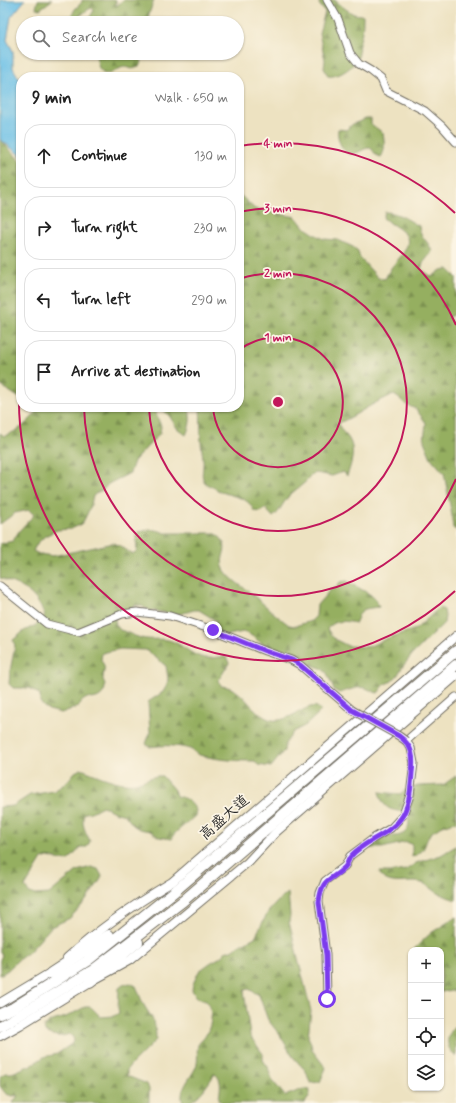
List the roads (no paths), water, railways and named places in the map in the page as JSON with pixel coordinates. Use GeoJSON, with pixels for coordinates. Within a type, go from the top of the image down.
{"type":"FeatureCollection","features":[{"type":"Feature","properties":{"kind":"highway","name":"高盛大道"},"geometry":{"type":"LineString","coordinates":[[0,1014],[13,1008],[87,961],[175,891],[456,651]]}},
{"type":"Feature","properties":{"kind":"highway"},"geometry":{"type":"LineString","coordinates":[[90,982],[127,952],[325,777],[456,665]]}},
{"type":"Feature","properties":{"kind":"highway"},"geometry":{"type":"LineString","coordinates":[[52,973],[175,891]]}},
{"type":"Feature","properties":{"kind":"highway"},"geometry":{"type":"LineString","coordinates":[[0,1026],[93,970],[183,901]]}},
{"type":"Feature","properties":{"kind":"main road","name":"高盛大道"},"geometry":{"type":"LineString","coordinates":[[0,1004],[52,973],[78,949],[142,900],[172,882],[456,636]]}},
{"type":"Feature","properties":{"kind":"main road"},"geometry":{"type":"LineString","coordinates":[[0,1036],[130,960],[248,862],[276,832],[456,676]]}},
{"type":"Feature","properties":{"kind":"street"},"geometry":{"type":"LineString","coordinates":[[328,0],[338,19],[350,53],[359,64],[381,79],[386,91],[425,110],[456,142]]}},
{"type":"Feature","properties":{"kind":"street"},"geometry":{"type":"LineString","coordinates":[[0,586],[47,624],[78,632],[122,614],[137,612],[170,616],[213,630],[292,660],[300,665],[352,710],[406,741],[411,748],[414,763],[410,795],[402,815],[391,828],[374,838],[350,856],[345,866],[325,881],[320,893],[319,902],[326,955],[327,999]]}},
{"type":"Feature","properties":{"kind":"street"},"geometry":{"type":"LineString","coordinates":[[406,741],[456,697]]}},
{"type":"Feature","properties":{"kind":"water"},"geometry":{"type":"Polygon","coordinates":[[[0,0],[25,0],[11,17],[7,40],[13,51],[13,68],[16,73],[16,152],[0,139],[0,0]]]}}]}
